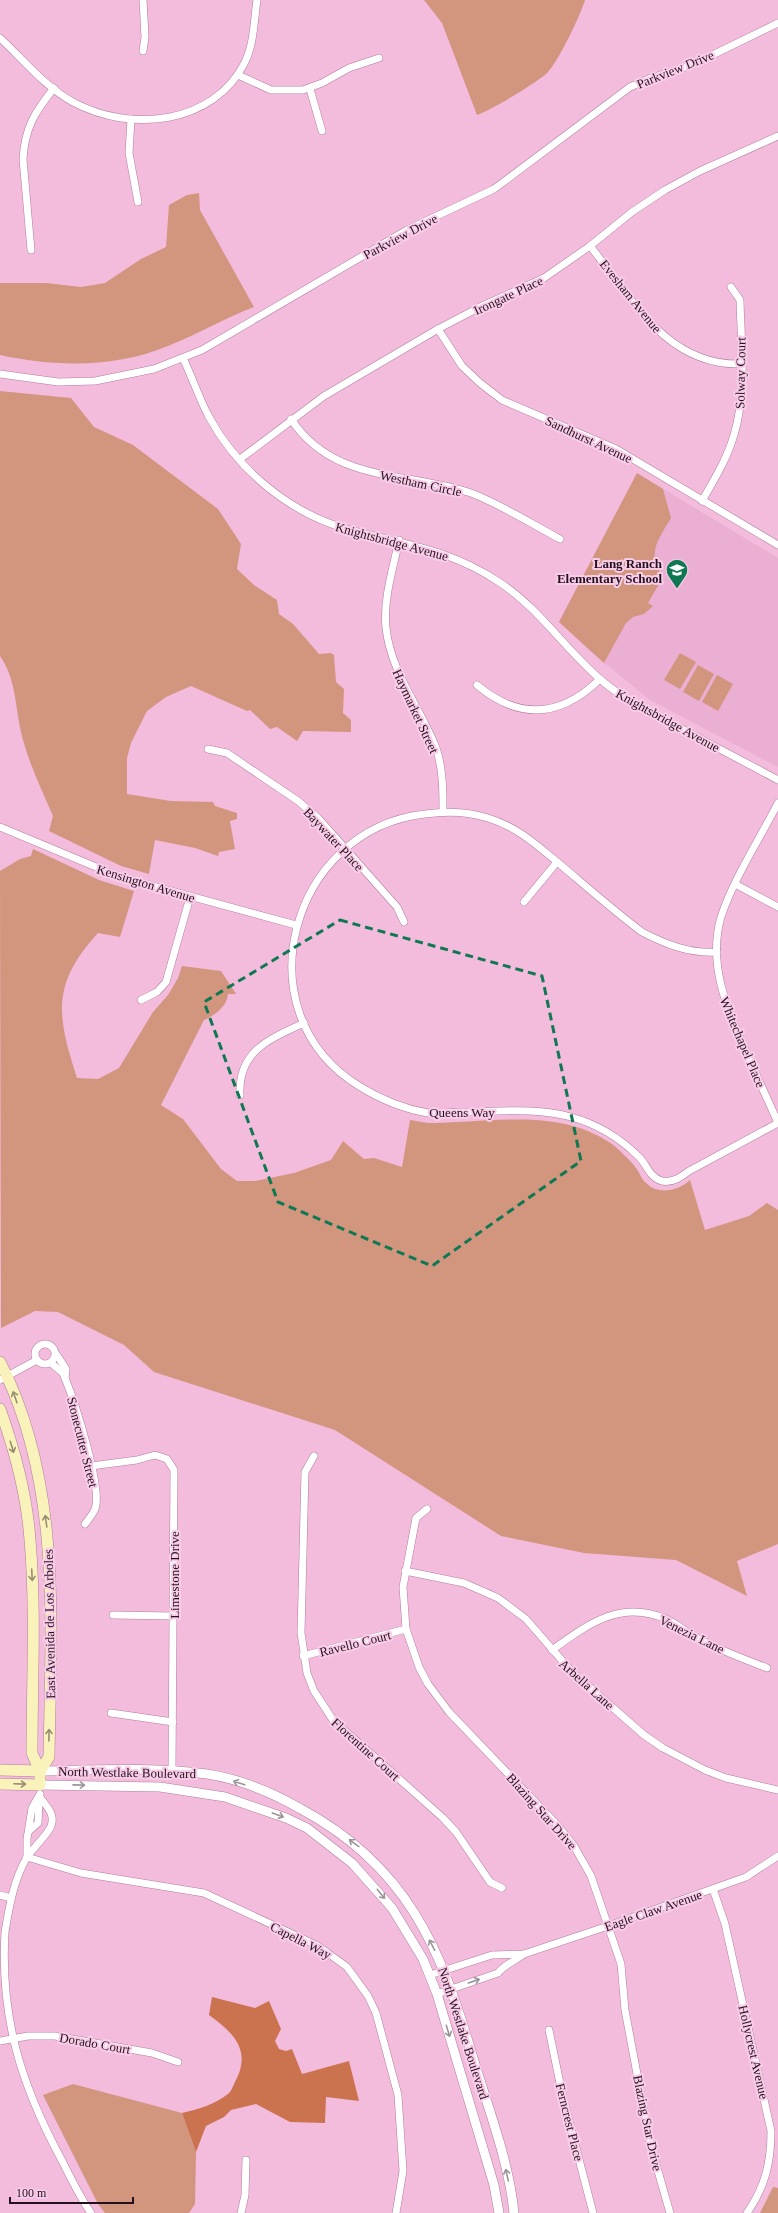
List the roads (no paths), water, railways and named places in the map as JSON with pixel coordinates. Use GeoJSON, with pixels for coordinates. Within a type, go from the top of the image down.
{"type":"FeatureCollection","features":[{"type":"Feature","properties":{"kind":"main road","name":"East Avenida de Los Arboles"},"geometry":{"type":"LineString","coordinates":[[0,1362],[4,1378],[33,1456],[42,1496],[48,1539],[51,1595],[49,1757],[40,1771]]}},
{"type":"Feature","properties":{"kind":"main road","name":"East Avenida de Los Arboles"},"geometry":{"type":"LineString","coordinates":[[0,1409],[16,1459],[30,1538],[33,1595],[32,1753],[40,1771],[40,1785]]}},
{"type":"Feature","properties":{"kind":"main road","name":"North Westlake Boulevard"},"geometry":{"type":"LineString","coordinates":[[0,1770],[40,1771]]}},
{"type":"Feature","properties":{"kind":"main road","name":"North Westlake Boulevard"},"geometry":{"type":"LineString","coordinates":[[0,1784],[40,1785]]}},
{"type":"Feature","properties":{"kind":"street"},"geometry":{"type":"LineString","coordinates":[[143,0],[145,37],[143,51]]}},
{"type":"Feature","properties":{"kind":"street"},"geometry":{"type":"LineString","coordinates":[[0,38],[54,88],[72,102],[91,111],[131,119],[162,119],[200,107],[219,95],[238,75],[246,61],[251,45],[257,0]]}},
{"type":"Feature","properties":{"kind":"street","name":"Parkview Drive"},"geometry":{"type":"LineString","coordinates":[[0,374],[58,382],[95,381],[154,370],[184,358],[222,339],[407,230],[494,189],[630,87],[651,78],[692,65],[778,23]]}},
{"type":"Feature","properties":{"kind":"street"},"geometry":{"type":"LineString","coordinates":[[238,75],[271,90],[290,91],[310,89],[349,68],[380,58]]}},
{"type":"Feature","properties":{"kind":"street"},"geometry":{"type":"LineString","coordinates":[[31,250],[23,159],[24,144],[32,117],[54,88]]}},
{"type":"Feature","properties":{"kind":"street"},"geometry":{"type":"LineString","coordinates":[[310,89],[322,131]]}},
{"type":"Feature","properties":{"kind":"street"},"geometry":{"type":"LineString","coordinates":[[131,119],[130,153],[138,202]]}},
{"type":"Feature","properties":{"kind":"street","name":"Irongate Place"},"geometry":{"type":"LineString","coordinates":[[240,459],[291,419],[324,396],[438,329],[480,307],[544,278],[590,246],[632,212],[665,190],[700,171],[778,136]]}},
{"type":"Feature","properties":{"kind":"street","name":"Evesham Avenue"},"geometry":{"type":"LineString","coordinates":[[590,246],[651,323],[668,340],[686,352],[703,359],[741,364]]}},
{"type":"Feature","properties":{"kind":"street","name":"Solway Court"},"geometry":{"type":"LineString","coordinates":[[702,501],[723,464],[734,436],[741,403],[740,300],[731,286]]}},
{"type":"Feature","properties":{"kind":"street","name":"Sandhurst Avenue"},"geometry":{"type":"LineString","coordinates":[[438,329],[462,366],[480,383],[502,400],[616,449],[778,545]]}},
{"type":"Feature","properties":{"kind":"street","name":"Knightsbridge Avenue"},"geometry":{"type":"LineString","coordinates":[[184,358],[210,418],[240,459],[274,493],[310,515],[353,531],[399,540],[459,560],[502,583],[533,610],[600,679],[622,696],[647,711],[778,780]]}},
{"type":"Feature","properties":{"kind":"street","name":"Westham Circle"},"geometry":{"type":"LineString","coordinates":[[291,419],[298,430],[314,446],[341,464],[376,473],[453,488],[472,494],[560,539]]}},
{"type":"Feature","properties":{"kind":"street","name":"Haymarket Street"},"geometry":{"type":"LineString","coordinates":[[399,540],[387,601],[387,634],[399,676],[437,750],[442,778],[444,811]]}},
{"type":"Feature","properties":{"kind":"street"},"geometry":{"type":"LineString","coordinates":[[477,685],[490,696],[508,705],[524,709],[540,710],[557,707],[572,702],[600,679]]}},
{"type":"Feature","properties":{"kind":"street","name":"Baywater Place"},"geometry":{"type":"LineString","coordinates":[[208,749],[227,753],[298,801],[318,818],[397,907],[404,922]]}},
{"type":"Feature","properties":{"kind":"street","name":"Whitechapel Place"},"geometry":{"type":"LineString","coordinates":[[778,804],[735,884],[721,919],[717,952],[719,981],[725,1006],[778,1123]]}},
{"type":"Feature","properties":{"kind":"street","name":"Queens Way"},"geometry":{"type":"LineString","coordinates":[[717,952],[701,952],[679,948],[642,932],[557,862],[531,838],[503,823],[486,817],[456,811],[444,811],[414,815],[389,822],[366,832],[344,848],[327,866],[314,884],[303,904],[296,925],[292,950],[292,975],[296,1000],[304,1023],[318,1048],[336,1068],[359,1086],[383,1099],[429,1113],[537,1111],[572,1117],[596,1126],[618,1139],[640,1158],[653,1176],[664,1181],[678,1179],[689,1171],[778,1123]]}},
{"type":"Feature","properties":{"kind":"street","name":"Kensington Avenue"},"geometry":{"type":"LineString","coordinates":[[0,827],[120,877],[296,925]]}},
{"type":"Feature","properties":{"kind":"street"},"geometry":{"type":"LineString","coordinates":[[524,902],[557,862]]}},
{"type":"Feature","properties":{"kind":"street"},"geometry":{"type":"LineString","coordinates":[[735,884],[778,907]]}},
{"type":"Feature","properties":{"kind":"street"},"geometry":{"type":"LineString","coordinates":[[141,1000],[157,992],[166,982],[190,897]]}},
{"type":"Feature","properties":{"kind":"street"},"geometry":{"type":"LineString","coordinates":[[240,1095],[243,1068],[252,1055],[274,1037],[304,1023]]}},
{"type":"Feature","properties":{"kind":"street"},"geometry":{"type":"LineString","coordinates":[[56,1354],[51,1363],[42,1364],[37,1360],[35,1353],[40,1345],[50,1345],[56,1354],[66,1369],[65,1378]]}},
{"type":"Feature","properties":{"kind":"street"},"geometry":{"type":"LineString","coordinates":[[4,1378],[37,1360]]}},
{"type":"Feature","properties":{"kind":"street","name":"Stonecutter Street"},"geometry":{"type":"LineString","coordinates":[[51,1363],[63,1373],[65,1378],[81,1424],[91,1466],[97,1498],[95,1509],[85,1524]]}},
{"type":"Feature","properties":{"kind":"street","name":"Limestone Drive"},"geometry":{"type":"LineString","coordinates":[[91,1466],[137,1460],[155,1455],[167,1460],[171,1464],[176,1477],[172,1771]]}},
{"type":"Feature","properties":{"kind":"street","name":"Florentine Court"},"geometry":{"type":"LineString","coordinates":[[314,1456],[305,1472],[301,1633],[303,1656],[314,1691],[333,1720],[444,1818],[456,1832],[490,1882],[502,1888]]}},
{"type":"Feature","properties":{"kind":"street","name":"Blazing Star Drive"},"geometry":{"type":"LineString","coordinates":[[427,1509],[416,1518],[404,1571],[403,1602],[406,1630],[419,1667],[439,1700],[559,1827],[574,1846],[591,1876],[621,1964],[624,2010],[650,2143],[670,2213]]}},
{"type":"Feature","properties":{"kind":"street","name":"Arbella Lane"},"geometry":{"type":"LineString","coordinates":[[404,1571],[464,1583],[498,1598],[526,1619],[577,1677],[644,1735],[663,1748],[699,1768],[726,1778],[778,1790]]}},
{"type":"Feature","properties":{"kind":"street","name":"Venezia Lane"},"geometry":{"type":"LineString","coordinates":[[552,1650],[588,1624],[600,1618],[623,1612],[638,1612],[664,1619],[712,1646],[767,1668]]}},
{"type":"Feature","properties":{"kind":"street"},"geometry":{"type":"LineString","coordinates":[[112,1615],[173,1616]]}},
{"type":"Feature","properties":{"kind":"street","name":"Ravello Court"},"geometry":{"type":"LineString","coordinates":[[303,1656],[406,1630]]}},
{"type":"Feature","properties":{"kind":"street"},"geometry":{"type":"LineString","coordinates":[[111,1713],[173,1722]]}},
{"type":"Feature","properties":{"kind":"street","name":"North Westlake Boulevard"},"geometry":{"type":"LineString","coordinates":[[40,1771],[172,1771],[208,1774],[244,1784],[282,1798],[335,1829],[364,1851],[394,1882],[423,1927],[444,1971],[451,1989],[503,2160],[514,2213]]}},
{"type":"Feature","properties":{"kind":"street","name":"North Westlake Boulevard"},"geometry":{"type":"LineString","coordinates":[[40,1785],[160,1787],[180,1789],[245,1803],[307,1828],[341,1854],[373,1884],[409,1933],[430,1975],[494,2185],[499,2213]]}},
{"type":"Feature","properties":{"kind":"street","name":"East Avenida de Los Arboles"},"geometry":{"type":"LineString","coordinates":[[40,1785],[40,1797],[52,1815],[51,1827],[27,1857],[11,1898],[5,1933],[3,1970],[4,1993],[11,2039],[23,2080],[39,2118],[91,2213]]}},
{"type":"Feature","properties":{"kind":"street","name":"East Avenida de Los Arboles"},"geometry":{"type":"LineString","coordinates":[[27,1857],[27,1839],[30,1832],[32,1808],[40,1797]]}},
{"type":"Feature","properties":{"kind":"street"},"geometry":{"type":"LineString","coordinates":[[30,1832],[44,1835]]}},
{"type":"Feature","properties":{"kind":"street","name":"Eagle Claw Avenue"},"geometry":{"type":"LineString","coordinates":[[430,1975],[492,1955],[500,1956],[524,1954],[608,1926],[746,1877],[759,1870],[778,1856]]}},
{"type":"Feature","properties":{"kind":"street","name":"Capella Way"},"geometry":{"type":"LineString","coordinates":[[27,1857],[81,1873],[204,1893],[318,1946],[347,1967],[368,1996],[376,2013],[398,2095],[403,2171],[396,2213]]}},
{"type":"Feature","properties":{"kind":"street","name":"Hollycrest Avenue"},"geometry":{"type":"LineString","coordinates":[[713,1889],[725,1924],[771,2131],[771,2153],[767,2176],[758,2196],[747,2213]]}},
{"type":"Feature","properties":{"kind":"street"},"geometry":{"type":"LineString","coordinates":[[0,1895],[11,1898]]}},
{"type":"Feature","properties":{"kind":"street","name":"Eagle Claw Avenue"},"geometry":{"type":"LineString","coordinates":[[437,1994],[498,1973],[504,1966],[516,1961],[524,1954]]}},
{"type":"Feature","properties":{"kind":"street"},"geometry":{"type":"LineString","coordinates":[[500,1956],[504,1966]]}},
{"type":"Feature","properties":{"kind":"street","name":"Ferncrest Place"},"geometry":{"type":"LineString","coordinates":[[549,2030],[563,2098],[593,2213]]}},
{"type":"Feature","properties":{"kind":"street","name":"Dorado Court"},"geometry":{"type":"LineString","coordinates":[[0,2041],[28,2036],[55,2036],[152,2054],[178,2062]]}},
{"type":"Feature","properties":{"kind":"street"},"geometry":{"type":"LineString","coordinates":[[241,2213],[245,2195],[246,2160]]}},
{"type":"Feature","properties":{"kind":"place","name":"Lang Ranch Elementary School"},"geometry":{"type":"Point","coordinates":[677,590]}}]}
